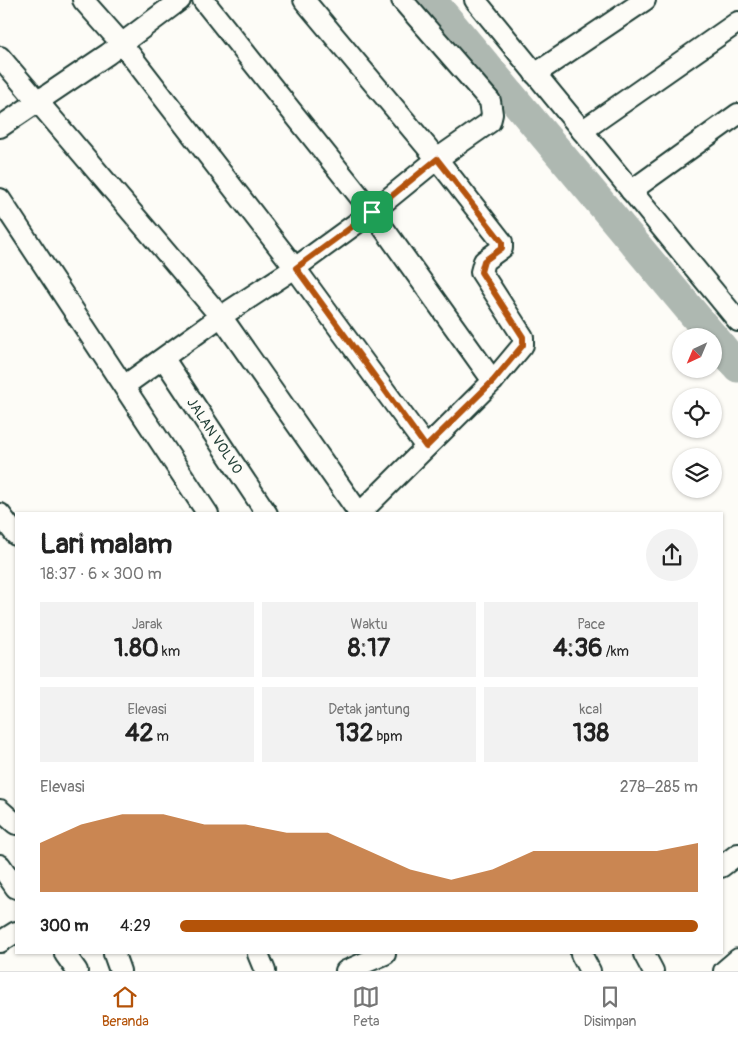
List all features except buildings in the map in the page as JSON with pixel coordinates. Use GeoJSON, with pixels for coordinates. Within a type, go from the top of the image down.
{"type":"FeatureCollection","features":[{"type":"Feature","properties":{"kind":"street"},"geometry":{"type":"LineString","coordinates":[[82,0],[122,44],[296,268],[426,447]]}},
{"type":"Feature","properties":{"kind":"street"},"geometry":{"type":"LineString","coordinates":[[3,118],[36,102],[122,44],[180,0]]}},
{"type":"Feature","properties":{"kind":"street"},"geometry":{"type":"LineString","coordinates":[[203,0],[372,212],[493,381]]}},
{"type":"Feature","properties":{"kind":"street"},"geometry":{"type":"LineString","coordinates":[[304,0],[437,159],[502,245],[502,248],[484,261],[481,272],[520,330],[523,345],[493,381],[360,512]]}},
{"type":"Feature","properties":{"kind":"street"},"geometry":{"type":"LineString","coordinates":[[124,386],[220,317],[296,268],[372,212],[437,159],[490,122],[492,107],[490,101],[402,0]]}},
{"type":"Feature","properties":{"kind":"street"},"geometry":{"type":"LineString","coordinates":[[475,0],[738,321]]}},
{"type":"Feature","properties":{"kind":"street"},"geometry":{"type":"LineString","coordinates":[[535,74],[645,0]]}},
{"type":"Feature","properties":{"kind":"street"},"geometry":{"type":"LineString","coordinates":[[582,131],[738,22]]}},
{"type":"Feature","properties":{"kind":"street"},"geometry":{"type":"LineString","coordinates":[[0,57],[36,102],[220,317],[358,512]]}},
{"type":"Feature","properties":{"kind":"street"},"geometry":{"type":"LineString","coordinates":[[631,191],[738,114]]}},
{"type":"Feature","properties":{"kind":"street"},"geometry":{"type":"LineString","coordinates":[[0,199],[207,512]]}},
{"type":"Feature","properties":{"kind":"street","name":"JALAN VOLVO"},"geometry":{"type":"LineString","coordinates":[[164,359],[265,512]]}},
{"type":"Feature","properties":{"kind":"street"},"geometry":{"type":"LineString","coordinates":[[0,514],[15,534]]}},
{"type":"Feature","properties":{"kind":"street"},"geometry":{"type":"LineString","coordinates":[[0,810],[15,823]]}},
{"type":"Feature","properties":{"kind":"street"},"geometry":{"type":"LineString","coordinates":[[723,866],[738,854]]}},
{"type":"Feature","properties":{"kind":"street"},"geometry":{"type":"LineString","coordinates":[[0,865],[15,887]]}},
{"type":"Feature","properties":{"kind":"street"},"geometry":{"type":"LineString","coordinates":[[0,942],[15,933]]}},
{"type":"Feature","properties":{"kind":"street"},"geometry":{"type":"LineString","coordinates":[[65,954],[77,971]]}},
{"type":"Feature","properties":{"kind":"street"},"geometry":{"type":"LineString","coordinates":[[114,954],[120,971]]}},
{"type":"Feature","properties":{"kind":"street"},"geometry":{"type":"LineString","coordinates":[[258,954],[265,971]]}},
{"type":"Feature","properties":{"kind":"street"},"geometry":{"type":"LineString","coordinates":[[346,971],[385,954]]}},
{"type":"Feature","properties":{"kind":"street"},"geometry":{"type":"LineString","coordinates":[[581,954],[590,971]]}},
{"type":"Feature","properties":{"kind":"street"},"geometry":{"type":"LineString","coordinates":[[644,954],[653,971]]}},
{"type":"Feature","properties":{"kind":"street"},"geometry":{"type":"LineString","coordinates":[[724,971],[738,959]]}},
{"type":"Feature","properties":{"kind":"waterway"},"geometry":{"type":"LineString","coordinates":[[431,0],[705,328]]}},
{"type":"Feature","properties":{"kind":"waterway"},"geometry":{"type":"LineString","coordinates":[[722,348],[738,367]]}},
{"type":"Feature","properties":{"kind":"route"},"geometry":{"type":"LineString","coordinates":[[437,159],[502,242],[502,248],[484,261],[481,272],[520,330],[523,337],[523,345],[493,381],[426,447],[296,268],[372,212],[437,159]]}}]}
